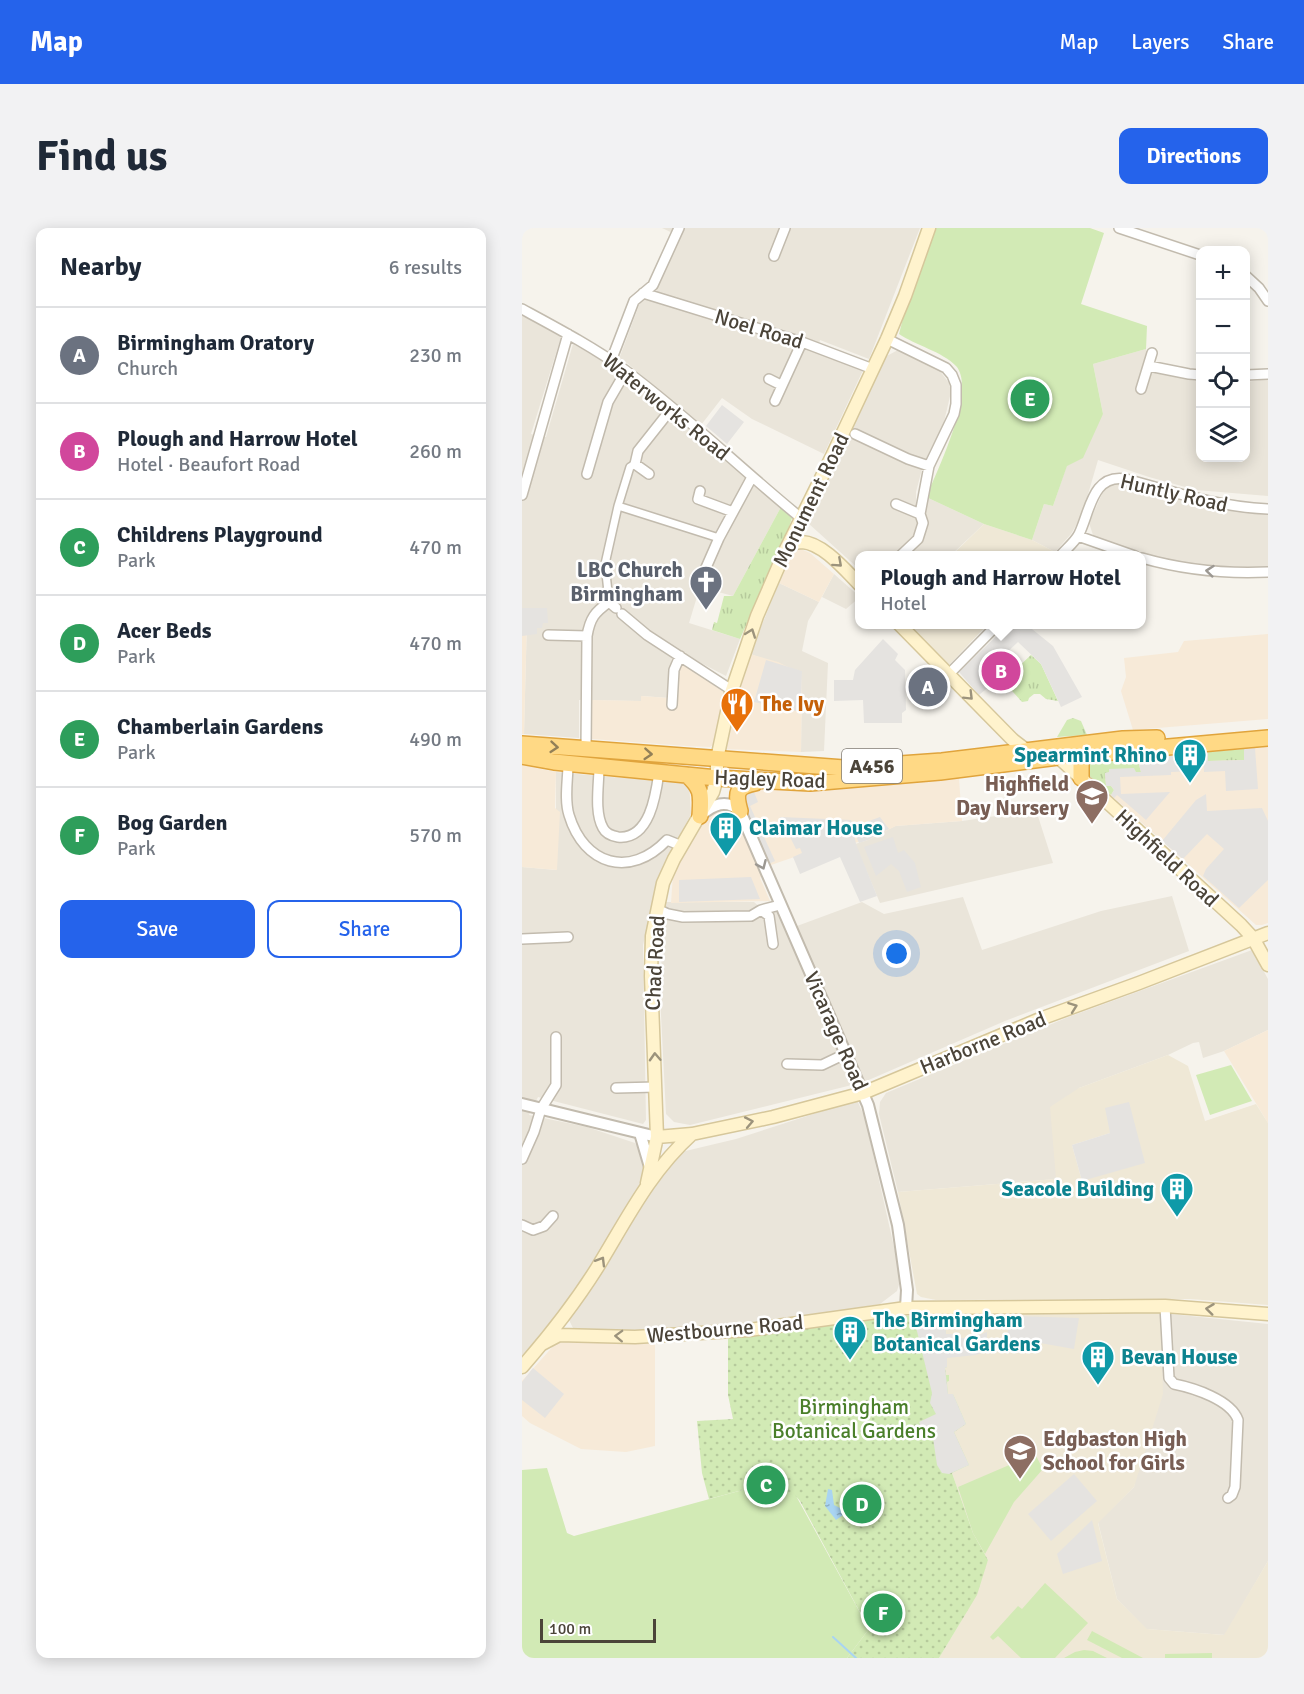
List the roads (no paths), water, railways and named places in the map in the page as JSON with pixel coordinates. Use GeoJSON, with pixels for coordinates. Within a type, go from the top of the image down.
{"type":"FeatureCollection","features":[{"type":"Feature","properties":{"kind":"highway","name":"Hagley Road"},"geometry":{"type":"LineString","coordinates":[[1030,755],[1058,758],[1266,738]]}},
{"type":"Feature","properties":{"kind":"highway","name":"Hagley Road"},"geometry":{"type":"LineString","coordinates":[[522,756],[568,764],[787,783],[845,775],[940,772],[1124,740],[1266,738]]}},
{"type":"Feature","properties":{"kind":"highway","name":"Hagley Road"},"geometry":{"type":"LineString","coordinates":[[522,744],[717,759],[845,775]]}},
{"type":"Feature","properties":{"kind":"highway"},"geometry":{"type":"LineString","coordinates":[[588,750],[599,760],[599,767]]}},
{"type":"Feature","properties":{"kind":"highway"},"geometry":{"type":"LineString","coordinates":[[1081,778],[1083,756]]}},
{"type":"Feature","properties":{"kind":"highway"},"geometry":{"type":"LineString","coordinates":[[717,759],[740,770],[772,773],[787,783]]}},
{"type":"Feature","properties":{"kind":"highway"},"geometry":{"type":"LineString","coordinates":[[687,775],[697,783],[701,796],[700,816]]}},
{"type":"Feature","properties":{"kind":"highway"},"geometry":{"type":"LineString","coordinates":[[740,811],[736,795],[739,791],[744,785],[764,782]]}},
{"type":"Feature","properties":{"kind":"main road","name":"Monument Road"},"geometry":{"type":"LineString","coordinates":[[717,778],[717,759],[733,688],[757,616],[788,545],[887,339],[929,228]]}},
{"type":"Feature","properties":{"kind":"main road"},"geometry":{"type":"LineString","coordinates":[[801,518],[803,530],[812,544],[839,563],[855,580]]}},
{"type":"Feature","properties":{"kind":"main road"},"geometry":{"type":"LineString","coordinates":[[788,545],[801,542],[812,544]]}},
{"type":"Feature","properties":{"kind":"main road"},"geometry":{"type":"LineString","coordinates":[[903,629],[1030,755]]}},
{"type":"Feature","properties":{"kind":"main road","name":"Highfield Road"},"geometry":{"type":"LineString","coordinates":[[1058,758],[1241,925],[1253,938],[1268,965]]}},
{"type":"Feature","properties":{"kind":"main road","name":"Chad Road"},"geometry":{"type":"LineString","coordinates":[[650,1132],[656,1087],[651,976],[652,936],[657,909],[663,882],[713,792],[717,778]]}},
{"type":"Feature","properties":{"kind":"main road","name":"Harborne Road"},"geometry":{"type":"LineString","coordinates":[[650,1132],[692,1134],[773,1117],[863,1093],[1040,1019],[1268,933]]}},
{"type":"Feature","properties":{"kind":"main road"},"geometry":{"type":"LineString","coordinates":[[647,1183],[651,1168],[650,1132]]}},
{"type":"Feature","properties":{"kind":"main road"},"geometry":{"type":"LineString","coordinates":[[522,1367],[557,1331],[647,1183],[671,1153],[692,1134]]}},
{"type":"Feature","properties":{"kind":"main road","name":"Westbourne Road"},"geometry":{"type":"LineString","coordinates":[[557,1331],[635,1337],[749,1330],[906,1308],[1165,1306],[1268,1314]]}},
{"type":"Feature","properties":{"kind":"street"},"geometry":{"type":"LineString","coordinates":[[611,361],[634,301],[653,285],[679,228]]}},
{"type":"Feature","properties":{"kind":"street"},"geometry":{"type":"LineString","coordinates":[[774,256],[785,228]]}},
{"type":"Feature","properties":{"kind":"street"},"geometry":{"type":"LineString","coordinates":[[1119,228],[1196,254]]}},
{"type":"Feature","properties":{"kind":"street"},"geometry":{"type":"LineString","coordinates":[[1250,280],[1268,301]]}},
{"type":"Feature","properties":{"kind":"street","name":"Noel Road"},"geometry":{"type":"LineString","coordinates":[[643,293],[802,342],[873,369]]}},
{"type":"Feature","properties":{"kind":"street","name":"Waterworks Road"},"geometry":{"type":"LineString","coordinates":[[522,309],[568,334],[626,371],[801,518]]}},
{"type":"Feature","properties":{"kind":"street"},"geometry":{"type":"LineString","coordinates":[[522,495],[568,334]]}},
{"type":"Feature","properties":{"kind":"street"},"geometry":{"type":"LineString","coordinates":[[887,339],[949,371],[955,381],[957,398],[954,414],[929,466],[918,539],[904,551]]}},
{"type":"Feature","properties":{"kind":"street"},"geometry":{"type":"LineString","coordinates":[[775,401],[802,342]]}},
{"type":"Feature","properties":{"kind":"street"},"geometry":{"type":"LineString","coordinates":[[1141,389],[1152,353]]}},
{"type":"Feature","properties":{"kind":"street"},"geometry":{"type":"LineString","coordinates":[[1149,366],[1196,375]]}},
{"type":"Feature","properties":{"kind":"street"},"geometry":{"type":"LineString","coordinates":[[587,474],[608,402],[626,371]]}},
{"type":"Feature","properties":{"kind":"street"},"geometry":{"type":"LineString","coordinates":[[1250,375],[1268,374]]}},
{"type":"Feature","properties":{"kind":"street"},"geometry":{"type":"LineString","coordinates":[[769,379],[781,385]]}},
{"type":"Feature","properties":{"kind":"street"},"geometry":{"type":"LineString","coordinates":[[672,408],[638,451],[635,464],[630,467],[618,506],[605,564],[614,604],[636,628],[727,687],[733,688]]}},
{"type":"Feature","properties":{"kind":"street"},"geometry":{"type":"LineString","coordinates":[[855,434],[908,459],[929,466]]}},
{"type":"Feature","properties":{"kind":"street"},"geometry":{"type":"LineString","coordinates":[[635,464],[650,474]]}},
{"type":"Feature","properties":{"kind":"street"},"geometry":{"type":"LineString","coordinates":[[701,579],[719,538],[752,477]]}},
{"type":"Feature","properties":{"kind":"street","name":"Huntly Road"},"geometry":{"type":"LineString","coordinates":[[1078,536],[1097,488],[1113,478],[1126,479],[1203,501],[1240,508],[1268,509]]}},
{"type":"Feature","properties":{"kind":"street"},"geometry":{"type":"LineString","coordinates":[[700,491],[698,499],[733,512]]}},
{"type":"Feature","properties":{"kind":"street"},"geometry":{"type":"LineString","coordinates":[[896,504],[920,514]]}},
{"type":"Feature","properties":{"kind":"street"},"geometry":{"type":"LineString","coordinates":[[618,506],[719,538]]}},
{"type":"Feature","properties":{"kind":"street"},"geometry":{"type":"LineString","coordinates":[[1064,551],[1078,536],[1123,551]]}},
{"type":"Feature","properties":{"kind":"street"},"geometry":{"type":"LineString","coordinates":[[1146,559],[1215,572],[1268,572]]}},
{"type":"Feature","properties":{"kind":"street"},"geometry":{"type":"LineString","coordinates":[[588,750],[587,636],[589,622],[595,612],[614,604]]}},
{"type":"Feature","properties":{"kind":"street"},"geometry":{"type":"LineString","coordinates":[[948,675],[993,629]]}},
{"type":"Feature","properties":{"kind":"street"},"geometry":{"type":"LineString","coordinates":[[548,635],[587,636]]}},
{"type":"Feature","properties":{"kind":"street"},"geometry":{"type":"LineString","coordinates":[[672,705],[674,670],[680,656]]}},
{"type":"Feature","properties":{"kind":"street"},"geometry":{"type":"LineString","coordinates":[[568,764],[568,813],[585,846],[595,854],[608,861],[621,864],[639,861],[667,840],[682,846]]}},
{"type":"Feature","properties":{"kind":"street"},"geometry":{"type":"LineString","coordinates":[[599,767],[599,812],[603,827],[609,835],[620,837],[631,836],[641,828],[649,815],[659,772]]}},
{"type":"Feature","properties":{"kind":"street"},"geometry":{"type":"LineString","coordinates":[[700,816],[711,807],[720,804],[733,805],[740,811]]}},
{"type":"Feature","properties":{"kind":"street","name":"Vicarage Road"},"geometry":{"type":"LineString","coordinates":[[740,811],[863,1093],[880,1150],[898,1225],[907,1290],[906,1308]]}},
{"type":"Feature","properties":{"kind":"street"},"geometry":{"type":"LineString","coordinates":[[657,909],[683,917],[751,916],[761,910],[780,905]]}},
{"type":"Feature","properties":{"kind":"street"},"geometry":{"type":"LineString","coordinates":[[761,910],[769,916],[773,944]]}},
{"type":"Feature","properties":{"kind":"street"},"geometry":{"type":"LineString","coordinates":[[522,939],[568,937]]}},
{"type":"Feature","properties":{"kind":"street"},"geometry":{"type":"LineString","coordinates":[[522,1159],[541,1109],[556,1084],[556,1037]]}},
{"type":"Feature","properties":{"kind":"street"},"geometry":{"type":"LineString","coordinates":[[787,1064],[822,1065],[845,1054]]}},
{"type":"Feature","properties":{"kind":"street"},"geometry":{"type":"LineString","coordinates":[[616,1088],[656,1087]]}},
{"type":"Feature","properties":{"kind":"street"},"geometry":{"type":"LineString","coordinates":[[522,1104],[650,1132],[651,1168]]}},
{"type":"Feature","properties":{"kind":"street"},"geometry":{"type":"LineString","coordinates":[[522,1225],[533,1230],[544,1226],[553,1216]]}},
{"type":"Feature","properties":{"kind":"street"},"geometry":{"type":"LineString","coordinates":[[1165,1306],[1169,1378],[1174,1384],[1194,1388],[1231,1408],[1239,1420],[1233,1472],[1235,1487],[1232,1495],[1228,1497]]}},
{"type":"Feature","properties":{"kind":"water"},"geometry":{"type":"Polygon","coordinates":[[[828,1489],[832,1490],[834,1505],[842,1509],[843,1515],[836,1520],[825,1506],[828,1489]]]}},
{"type":"Feature","properties":{"kind":"waterway"},"geometry":{"type":"LineString","coordinates":[[833,1637],[856,1658]]}},
{"type":"Feature","properties":{"kind":"place","name":"Chamberlain Gardens"},"geometry":{"type":"Point","coordinates":[1030,399]}},
{"type":"Feature","properties":{"kind":"place","name":"LBC Church Birmingham"},"geometry":{"type":"Point","coordinates":[706,611]}},
{"type":"Feature","properties":{"kind":"place","name":"Plough and Harrow Hotel"},"geometry":{"type":"Point","coordinates":[1001,671]}},
{"type":"Feature","properties":{"kind":"place","name":"Birmingham Oratory"},"geometry":{"type":"Point","coordinates":[928,687]}},
{"type":"Feature","properties":{"kind":"place","name":"The Ivy"},"geometry":{"type":"Point","coordinates":[737,733]}},
{"type":"Feature","properties":{"kind":"place","name":"Spearmint Rhino"},"geometry":{"type":"Point","coordinates":[1190,784]}},
{"type":"Feature","properties":{"kind":"place","name":"Highfield Day Nursery"},"geometry":{"type":"Point","coordinates":[1092,825]}},
{"type":"Feature","properties":{"kind":"place","name":"Claimar House"},"geometry":{"type":"Point","coordinates":[726,857]}},
{"type":"Feature","properties":{"kind":"place","name":"Seacole Building"},"geometry":{"type":"Point","coordinates":[1177,1218]}},
{"type":"Feature","properties":{"kind":"place","name":"The Birmingham Botanical Gardens"},"geometry":{"type":"Point","coordinates":[850,1361]}},
{"type":"Feature","properties":{"kind":"place","name":"Bevan House"},"geometry":{"type":"Point","coordinates":[1098,1386]}},
{"type":"Feature","properties":{"kind":"place","name":"Edgbaston High School for Girls"},"geometry":{"type":"Point","coordinates":[1020,1480]}},
{"type":"Feature","properties":{"kind":"place","name":"Childrens Playground"},"geometry":{"type":"Point","coordinates":[766,1485]}},
{"type":"Feature","properties":{"kind":"place","name":"Acer Beds"},"geometry":{"type":"Point","coordinates":[862,1504]}},
{"type":"Feature","properties":{"kind":"place","name":"Bog Garden"},"geometry":{"type":"Point","coordinates":[883,1613]}},
{"type":"Feature","properties":{"kind":"park label","name":"Birmingham Botanical Gardens"},"geometry":{"type":"Point","coordinates":[854,1419]}}]}
